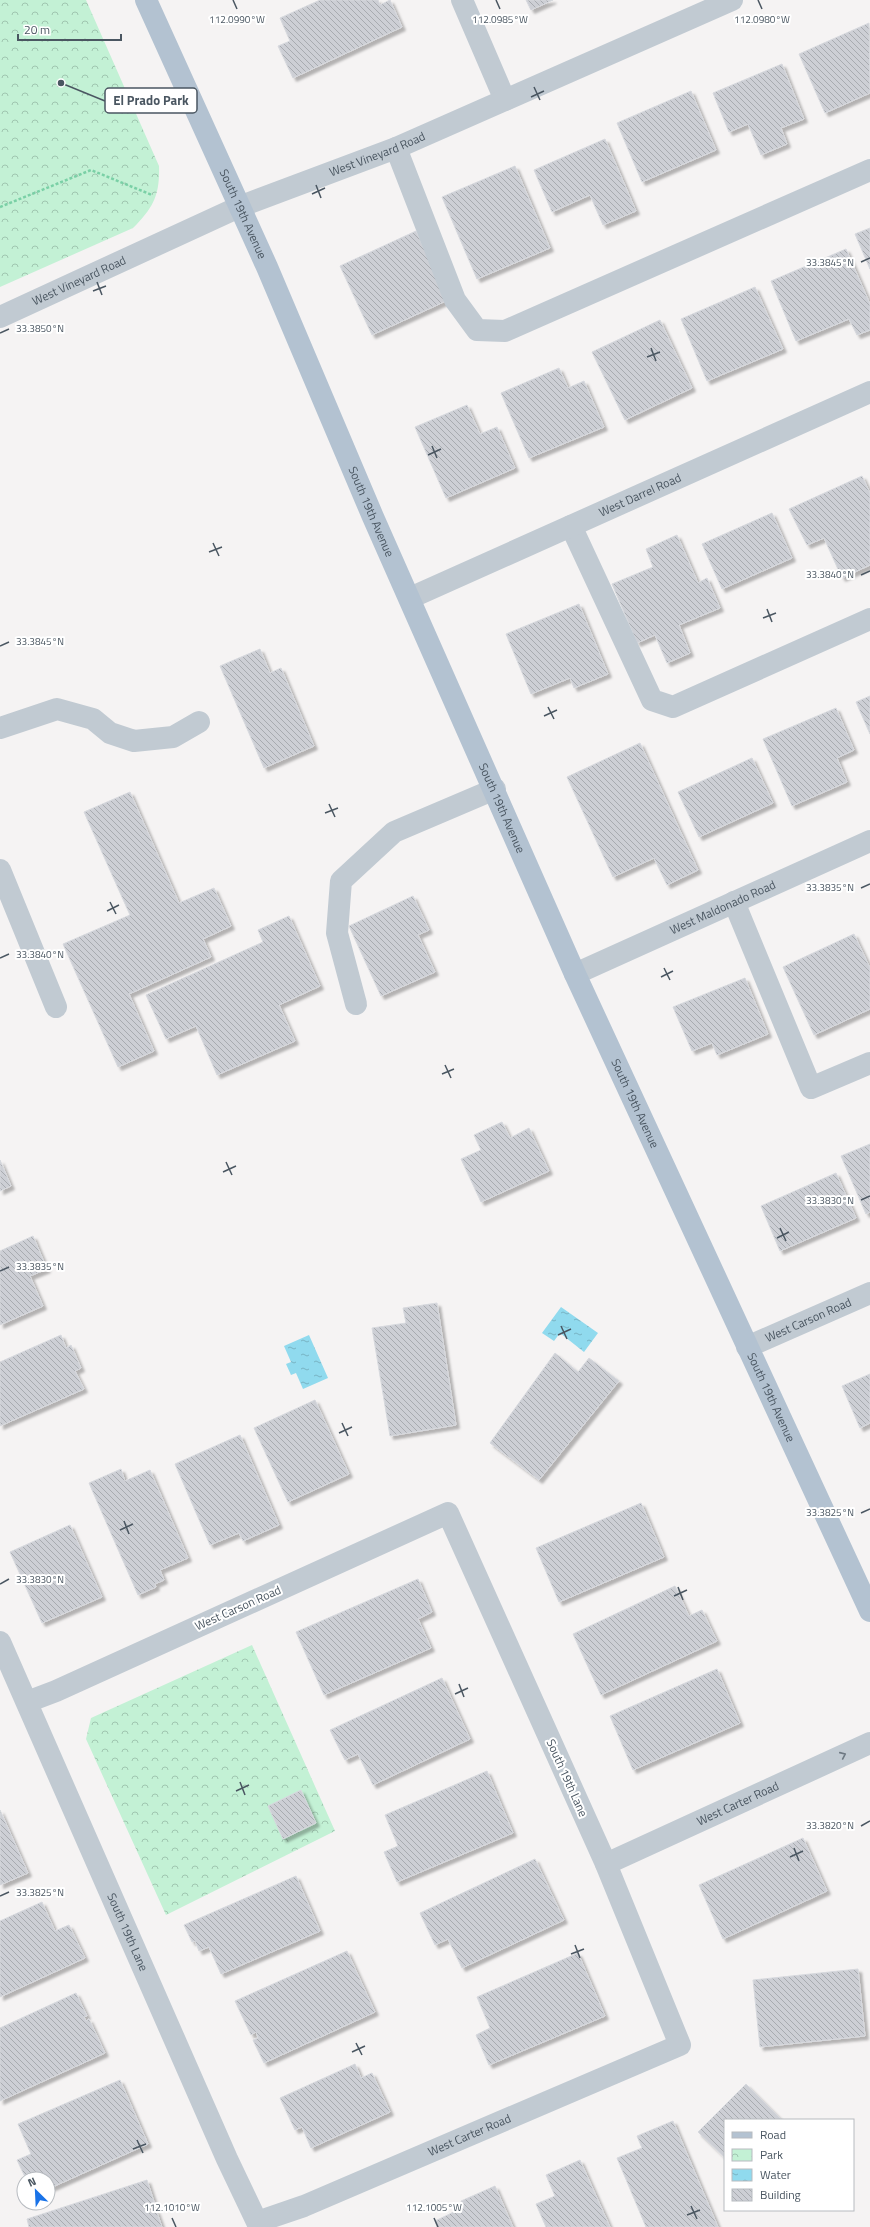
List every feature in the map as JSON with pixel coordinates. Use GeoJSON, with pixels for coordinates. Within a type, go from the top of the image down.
{"type":"FeatureCollection","features":[{"type":"Feature","properties":{"kind":"main road","name":"South 19th Avenue"},"geometry":{"type":"LineString","coordinates":[[146,0],[238,207],[267,267],[575,974],[870,1611]]}},
{"type":"Feature","properties":{"kind":"street"},"geometry":{"type":"LineString","coordinates":[[462,0],[505,100]]}},
{"type":"Feature","properties":{"kind":"street","name":"West Vineyard Road"},"geometry":{"type":"LineString","coordinates":[[0,317],[238,207],[396,148],[732,0]]}},
{"type":"Feature","properties":{"kind":"street"},"geometry":{"type":"LineString","coordinates":[[396,148],[455,300],[477,330],[505,331],[870,170]]}},
{"type":"Feature","properties":{"kind":"street","name":"West Darrel Road"},"geometry":{"type":"LineString","coordinates":[[410,598],[870,392]]}},
{"type":"Feature","properties":{"kind":"street"},"geometry":{"type":"LineString","coordinates":[[571,526],[652,700],[673,707],[870,619]]}},
{"type":"Feature","properties":{"kind":"street"},"geometry":{"type":"LineString","coordinates":[[0,728],[57,709],[93,719],[110,733],[134,741],[173,737],[199,722]]}},
{"type":"Feature","properties":{"kind":"street"},"geometry":{"type":"LineString","coordinates":[[356,1004],[337,933],[341,881],[394,832],[495,789]]}},
{"type":"Feature","properties":{"kind":"street","name":"West Maldonado Road"},"geometry":{"type":"LineString","coordinates":[[575,974],[870,841]]}},
{"type":"Feature","properties":{"kind":"street"},"geometry":{"type":"LineString","coordinates":[[0,870],[56,1007]]}},
{"type":"Feature","properties":{"kind":"street"},"geometry":{"type":"LineString","coordinates":[[734,902],[811,1088],[870,1063]]}},
{"type":"Feature","properties":{"kind":"street","name":"West Carson Road"},"geometry":{"type":"LineString","coordinates":[[747,1347],[870,1293]]}},
{"type":"Feature","properties":{"kind":"street","name":"West Carson Road"},"geometry":{"type":"LineString","coordinates":[[27,1702],[448,1513]]}},
{"type":"Feature","properties":{"kind":"street","name":"South 19th Lane"},"geometry":{"type":"LineString","coordinates":[[448,1513],[606,1864],[680,2045]]}},
{"type":"Feature","properties":{"kind":"street","name":"South 19th Lane"},"geometry":{"type":"LineString","coordinates":[[0,1642],[227,2159],[257,2222]]}},
{"type":"Feature","properties":{"kind":"street","name":"West Carter Road"},"geometry":{"type":"LineString","coordinates":[[606,1864],[870,1743]]}},
{"type":"Feature","properties":{"kind":"street","name":"West Carter Road"},"geometry":{"type":"LineString","coordinates":[[257,2222],[304,2206],[680,2045]]}},
{"type":"Feature","properties":{"kind":"path"},"geometry":{"type":"LineString","coordinates":[[0,207],[91,170],[152,195]]}},
{"type":"Feature","properties":{"kind":"green space"},"geometry":{"type":"Polygon","coordinates":[[[0,0],[86,0],[159,166],[159,176],[154,200],[146,214],[133,228],[0,287],[0,0]]]}},
{"type":"Feature","properties":{"kind":"green space"},"geometry":{"type":"Polygon","coordinates":[[[252,1645],[335,1831],[166,1915],[86,1739],[91,1718],[252,1645]]]}},
{"type":"Feature","properties":{"kind":"water"},"geometry":{"type":"Polygon","coordinates":[[[561,1307],[598,1333],[584,1352],[560,1333],[554,1341],[542,1333],[561,1307]]]}},
{"type":"Feature","properties":{"kind":"water"},"geometry":{"type":"Polygon","coordinates":[[[309,1335],[328,1378],[303,1389],[296,1373],[291,1375],[286,1364],[291,1362],[284,1346],[309,1335]]]}},
{"type":"Feature","properties":{"kind":"building"},"geometry":{"type":"Polygon","coordinates":[[[320,0],[378,0],[380,5],[390,0],[402,27],[293,78],[278,46],[290,41],[280,18],[320,0]]]}},
{"type":"Feature","properties":{"kind":"building"},"geometry":{"type":"Polygon","coordinates":[[[526,0],[553,0],[531,10],[526,0]]]}},
{"type":"Feature","properties":{"kind":"building"},"geometry":{"type":"Polygon","coordinates":[[[869,23],[870,93],[825,113],[799,54],[869,23]]]}},
{"type":"Feature","properties":{"kind":"building"},"geometry":{"type":"Polygon","coordinates":[[[782,64],[804,119],[781,128],[787,144],[761,155],[748,124],[729,132],[713,93],[782,64]]]}},
{"type":"Feature","properties":{"kind":"building"},"geometry":{"type":"Polygon","coordinates":[[[691,91],[716,150],[642,182],[617,123],[691,91]]]}},
{"type":"Feature","properties":{"kind":"building"},"geometry":{"type":"Polygon","coordinates":[[[605,139],[636,211],[603,225],[590,195],[552,212],[534,170],[605,139]]]}},
{"type":"Feature","properties":{"kind":"building"},"geometry":{"type":"Polygon","coordinates":[[[515,166],[550,248],[477,279],[442,197],[515,166]]]}},
{"type":"Feature","properties":{"kind":"building"},"geometry":{"type":"Polygon","coordinates":[[[870,228],[870,269],[855,234],[870,228]]]}},
{"type":"Feature","properties":{"kind":"building"},"geometry":{"type":"Polygon","coordinates":[[[416,231],[448,300],[372,335],[340,266],[416,231]]]}},
{"type":"Feature","properties":{"kind":"building"},"geometry":{"type":"Polygon","coordinates":[[[846,249],[870,304],[870,330],[857,335],[849,319],[796,341],[771,281],[846,249]]]}},
{"type":"Feature","properties":{"kind":"building"},"geometry":{"type":"Polygon","coordinates":[[[755,287],[783,349],[707,381],[681,319],[755,287]]]}},
{"type":"Feature","properties":{"kind":"building"},"geometry":{"type":"Polygon","coordinates":[[[660,320],[692,388],[625,420],[592,352],[660,320]]]}},
{"type":"Feature","properties":{"kind":"building"},"geometry":{"type":"Polygon","coordinates":[[[559,368],[568,388],[584,381],[604,427],[529,458],[501,393],[559,368]]]}},
{"type":"Feature","properties":{"kind":"building"},"geometry":{"type":"Polygon","coordinates":[[[467,405],[480,434],[497,427],[515,468],[446,498],[415,427],[467,405]]]}},
{"type":"Feature","properties":{"kind":"building"},"geometry":{"type":"Polygon","coordinates":[[[862,476],[870,493],[870,565],[842,578],[824,538],[807,545],[789,509],[862,476]]]}},
{"type":"Feature","properties":{"kind":"building"},"geometry":{"type":"Polygon","coordinates":[[[772,513],[792,558],[722,589],[702,544],[772,513]]]}},
{"type":"Feature","properties":{"kind":"building"},"geometry":{"type":"Polygon","coordinates":[[[677,535],[698,583],[707,578],[720,608],[679,625],[690,653],[667,663],[655,635],[637,643],[612,584],[653,567],[646,549],[677,535]]]}},
{"type":"Feature","properties":{"kind":"building"},"geometry":{"type":"Polygon","coordinates":[[[579,604],[608,674],[574,688],[570,678],[531,694],[506,634],[579,604]]]}},
{"type":"Feature","properties":{"kind":"building"},"geometry":{"type":"Polygon","coordinates":[[[260,649],[270,673],[281,668],[314,746],[264,768],[220,666],[260,649]]]}},
{"type":"Feature","properties":{"kind":"building"},"geometry":{"type":"Polygon","coordinates":[[[870,696],[870,734],[856,702],[870,696]]]}},
{"type":"Feature","properties":{"kind":"building"},"geometry":{"type":"Polygon","coordinates":[[[836,708],[854,750],[837,758],[847,782],[792,806],[763,739],[836,708]]]}},
{"type":"Feature","properties":{"kind":"building"},"geometry":{"type":"Polygon","coordinates":[[[640,743],[698,870],[667,885],[654,858],[613,877],[567,777],[640,743]]]}},
{"type":"Feature","properties":{"kind":"building"},"geometry":{"type":"Polygon","coordinates":[[[752,758],[773,803],[699,837],[678,792],[752,758]]]}},
{"type":"Feature","properties":{"kind":"building"},"geometry":{"type":"Polygon","coordinates":[[[130,792],[179,903],[214,888],[231,926],[203,939],[211,957],[129,994],[154,1051],[118,1067],[63,944],[130,915],[84,812],[130,792]]]}},
{"type":"Feature","properties":{"kind":"building"},"geometry":{"type":"Polygon","coordinates":[[[413,896],[429,930],[418,935],[435,972],[381,996],[349,926],[413,896]]]}},
{"type":"Feature","properties":{"kind":"building"},"geometry":{"type":"Polygon","coordinates":[[[289,916],[320,986],[279,1005],[295,1041],[217,1075],[196,1026],[166,1039],[146,995],[263,942],[258,930],[289,916]]]}},
{"type":"Feature","properties":{"kind":"building"},"geometry":{"type":"Polygon","coordinates":[[[854,934],[870,968],[870,1009],[814,1035],[783,967],[854,934]]]}},
{"type":"Feature","properties":{"kind":"building"},"geometry":{"type":"Polygon","coordinates":[[[745,978],[768,1034],[717,1055],[712,1043],[692,1051],[673,1007],[745,978]]]}},
{"type":"Feature","properties":{"kind":"building"},"geometry":{"type":"Polygon","coordinates":[[[502,1122],[510,1138],[529,1128],[549,1171],[481,1202],[461,1159],[481,1150],[474,1135],[502,1122]]]}},
{"type":"Feature","properties":{"kind":"building"},"geometry":{"type":"Polygon","coordinates":[[[870,1144],[870,1212],[866,1214],[841,1156],[870,1144]]]}},
{"type":"Feature","properties":{"kind":"building"},"geometry":{"type":"Polygon","coordinates":[[[0,1160],[11,1186],[0,1191],[0,1160]]]}},
{"type":"Feature","properties":{"kind":"building"},"geometry":{"type":"Polygon","coordinates":[[[836,1173],[856,1218],[780,1251],[761,1206],[836,1173]]]}},
{"type":"Feature","properties":{"kind":"building"},"geometry":{"type":"Polygon","coordinates":[[[33,1236],[47,1269],[30,1276],[43,1306],[0,1325],[0,1251],[33,1236]]]}},
{"type":"Feature","properties":{"kind":"building"},"geometry":{"type":"Polygon","coordinates":[[[437,1303],[456,1425],[390,1436],[372,1328],[406,1323],[403,1308],[437,1303]]]}},
{"type":"Feature","properties":{"kind":"building"},"geometry":{"type":"Polygon","coordinates":[[[61,1335],[66,1348],[71,1345],[81,1368],[75,1371],[84,1389],[0,1426],[0,1362],[61,1335]]]}},
{"type":"Feature","properties":{"kind":"building"},"geometry":{"type":"Polygon","coordinates":[[[555,1353],[578,1372],[589,1358],[619,1381],[539,1480],[490,1443],[555,1353]]]}},
{"type":"Feature","properties":{"kind":"building"},"geometry":{"type":"Polygon","coordinates":[[[870,1374],[870,1423],[860,1428],[842,1386],[870,1374]]]}},
{"type":"Feature","properties":{"kind":"building"},"geometry":{"type":"Polygon","coordinates":[[[315,1400],[349,1474],[288,1502],[254,1428],[315,1400]]]}},
{"type":"Feature","properties":{"kind":"building"},"geometry":{"type":"Polygon","coordinates":[[[240,1435],[279,1525],[243,1541],[239,1533],[210,1545],[175,1464],[240,1435]]]}},
{"type":"Feature","properties":{"kind":"building"},"geometry":{"type":"Polygon","coordinates":[[[121,1469],[125,1481],[150,1470],[188,1558],[160,1570],[164,1580],[155,1584],[156,1587],[138,1595],[89,1483],[121,1469]]]}},
{"type":"Feature","properties":{"kind":"building"},"geometry":{"type":"Polygon","coordinates":[[[641,1503],[664,1557],[559,1602],[536,1548],[641,1503]]]}},
{"type":"Feature","properties":{"kind":"building"},"geometry":{"type":"Polygon","coordinates":[[[70,1525],[102,1597],[42,1623],[10,1552],[70,1525]]]}},
{"type":"Feature","properties":{"kind":"building"},"geometry":{"type":"Polygon","coordinates":[[[418,1579],[432,1612],[418,1619],[431,1648],[324,1695],[296,1632],[418,1579]]]}},
{"type":"Feature","properties":{"kind":"building"},"geometry":{"type":"Polygon","coordinates":[[[675,1586],[689,1616],[702,1610],[717,1641],[601,1695],[573,1634],[675,1586]]]}},
{"type":"Feature","properties":{"kind":"building"},"geometry":{"type":"Polygon","coordinates":[[[717,1669],[740,1723],[633,1770],[610,1716],[717,1669]]]}},
{"type":"Feature","properties":{"kind":"building"},"geometry":{"type":"Polygon","coordinates":[[[442,1678],[470,1739],[373,1785],[358,1754],[345,1760],[330,1730],[442,1678]]]}},
{"type":"Feature","properties":{"kind":"building"},"geometry":{"type":"Polygon","coordinates":[[[487,1771],[513,1833],[397,1882],[384,1852],[398,1846],[385,1815],[487,1771]]]}},
{"type":"Feature","properties":{"kind":"building"},"geometry":{"type":"Polygon","coordinates":[[[301,1790],[316,1823],[283,1839],[268,1806],[301,1790]]]}},
{"type":"Feature","properties":{"kind":"building"},"geometry":{"type":"Polygon","coordinates":[[[0,1810],[28,1873],[0,1885],[0,1810]]]}},
{"type":"Feature","properties":{"kind":"building"},"geometry":{"type":"Polygon","coordinates":[[[803,1838],[827,1891],[723,1939],[699,1885],[803,1838]]]}},
{"type":"Feature","properties":{"kind":"building"},"geometry":{"type":"Polygon","coordinates":[[[535,1859],[564,1920],[462,1968],[448,1939],[435,1945],[420,1913],[535,1859]]]}},
{"type":"Feature","properties":{"kind":"building"},"geometry":{"type":"Polygon","coordinates":[[[296,1876],[320,1931],[221,1974],[209,1947],[199,1951],[195,1941],[192,1942],[184,1925],[296,1876]]]}},
{"type":"Feature","properties":{"kind":"building"},"geometry":{"type":"Polygon","coordinates":[[[42,1902],[55,1931],[69,1925],[85,1958],[0,1997],[0,1921],[42,1902]]]}},
{"type":"Feature","properties":{"kind":"building"},"geometry":{"type":"Polygon","coordinates":[[[347,1951],[375,2012],[264,2063],[253,2040],[258,2038],[256,2032],[251,2035],[235,2001],[347,1951]]]}},
{"type":"Feature","properties":{"kind":"building"},"geometry":{"type":"Polygon","coordinates":[[[578,1953],[605,2016],[489,2065],[476,2035],[490,2028],[477,1997],[578,1953]]]}},
{"type":"Feature","properties":{"kind":"building"},"geometry":{"type":"Polygon","coordinates":[[[858,1969],[865,2036],[760,2047],[753,1980],[858,1969]]]}},
{"type":"Feature","properties":{"kind":"building"},"geometry":{"type":"Polygon","coordinates":[[[76,1993],[87,2016],[84,2017],[86,2021],[89,2019],[105,2053],[0,2101],[0,2028],[76,1993]]]}},
{"type":"Feature","properties":{"kind":"building"},"geometry":{"type":"Polygon","coordinates":[[[355,2064],[361,2078],[372,2073],[390,2112],[311,2148],[302,2127],[295,2130],[280,2098],[355,2064]]]}},
{"type":"Feature","properties":{"kind":"building"},"geometry":{"type":"Polygon","coordinates":[[[120,2080],[148,2144],[56,2185],[56,2171],[22,2171],[17,2160],[31,2154],[18,2124],[120,2080]]]}},
{"type":"Feature","properties":{"kind":"building"},"geometry":{"type":"Polygon","coordinates":[[[746,2084],[781,2119],[724,2119],[724,2157],[698,2132],[746,2084]]]}},
{"type":"Feature","properties":{"kind":"building"},"geometry":{"type":"Polygon","coordinates":[[[673,2121],[718,2227],[646,2227],[617,2158],[642,2148],[637,2136],[673,2121]]]}},
{"type":"Feature","properties":{"kind":"building"},"geometry":{"type":"Polygon","coordinates":[[[580,2160],[610,2227],[546,2227],[536,2204],[555,2196],[546,2175],[580,2160]]]}},
{"type":"Feature","properties":{"kind":"building"},"geometry":{"type":"Polygon","coordinates":[[[147,2180],[155,2205],[146,2208],[148,2212],[156,2210],[162,2227],[29,2227],[27,2219],[56,2211],[56,2210],[147,2180]]]}},
{"type":"Feature","properties":{"kind":"building"},"geometry":{"type":"Polygon","coordinates":[[[495,2186],[513,2227],[437,2227],[435,2221],[464,2207],[461,2201],[495,2186]]]}},
{"type":"Feature","properties":{"kind":"place","name":"El Prado Park"},"geometry":{"type":"Point","coordinates":[61,83]}}]}
